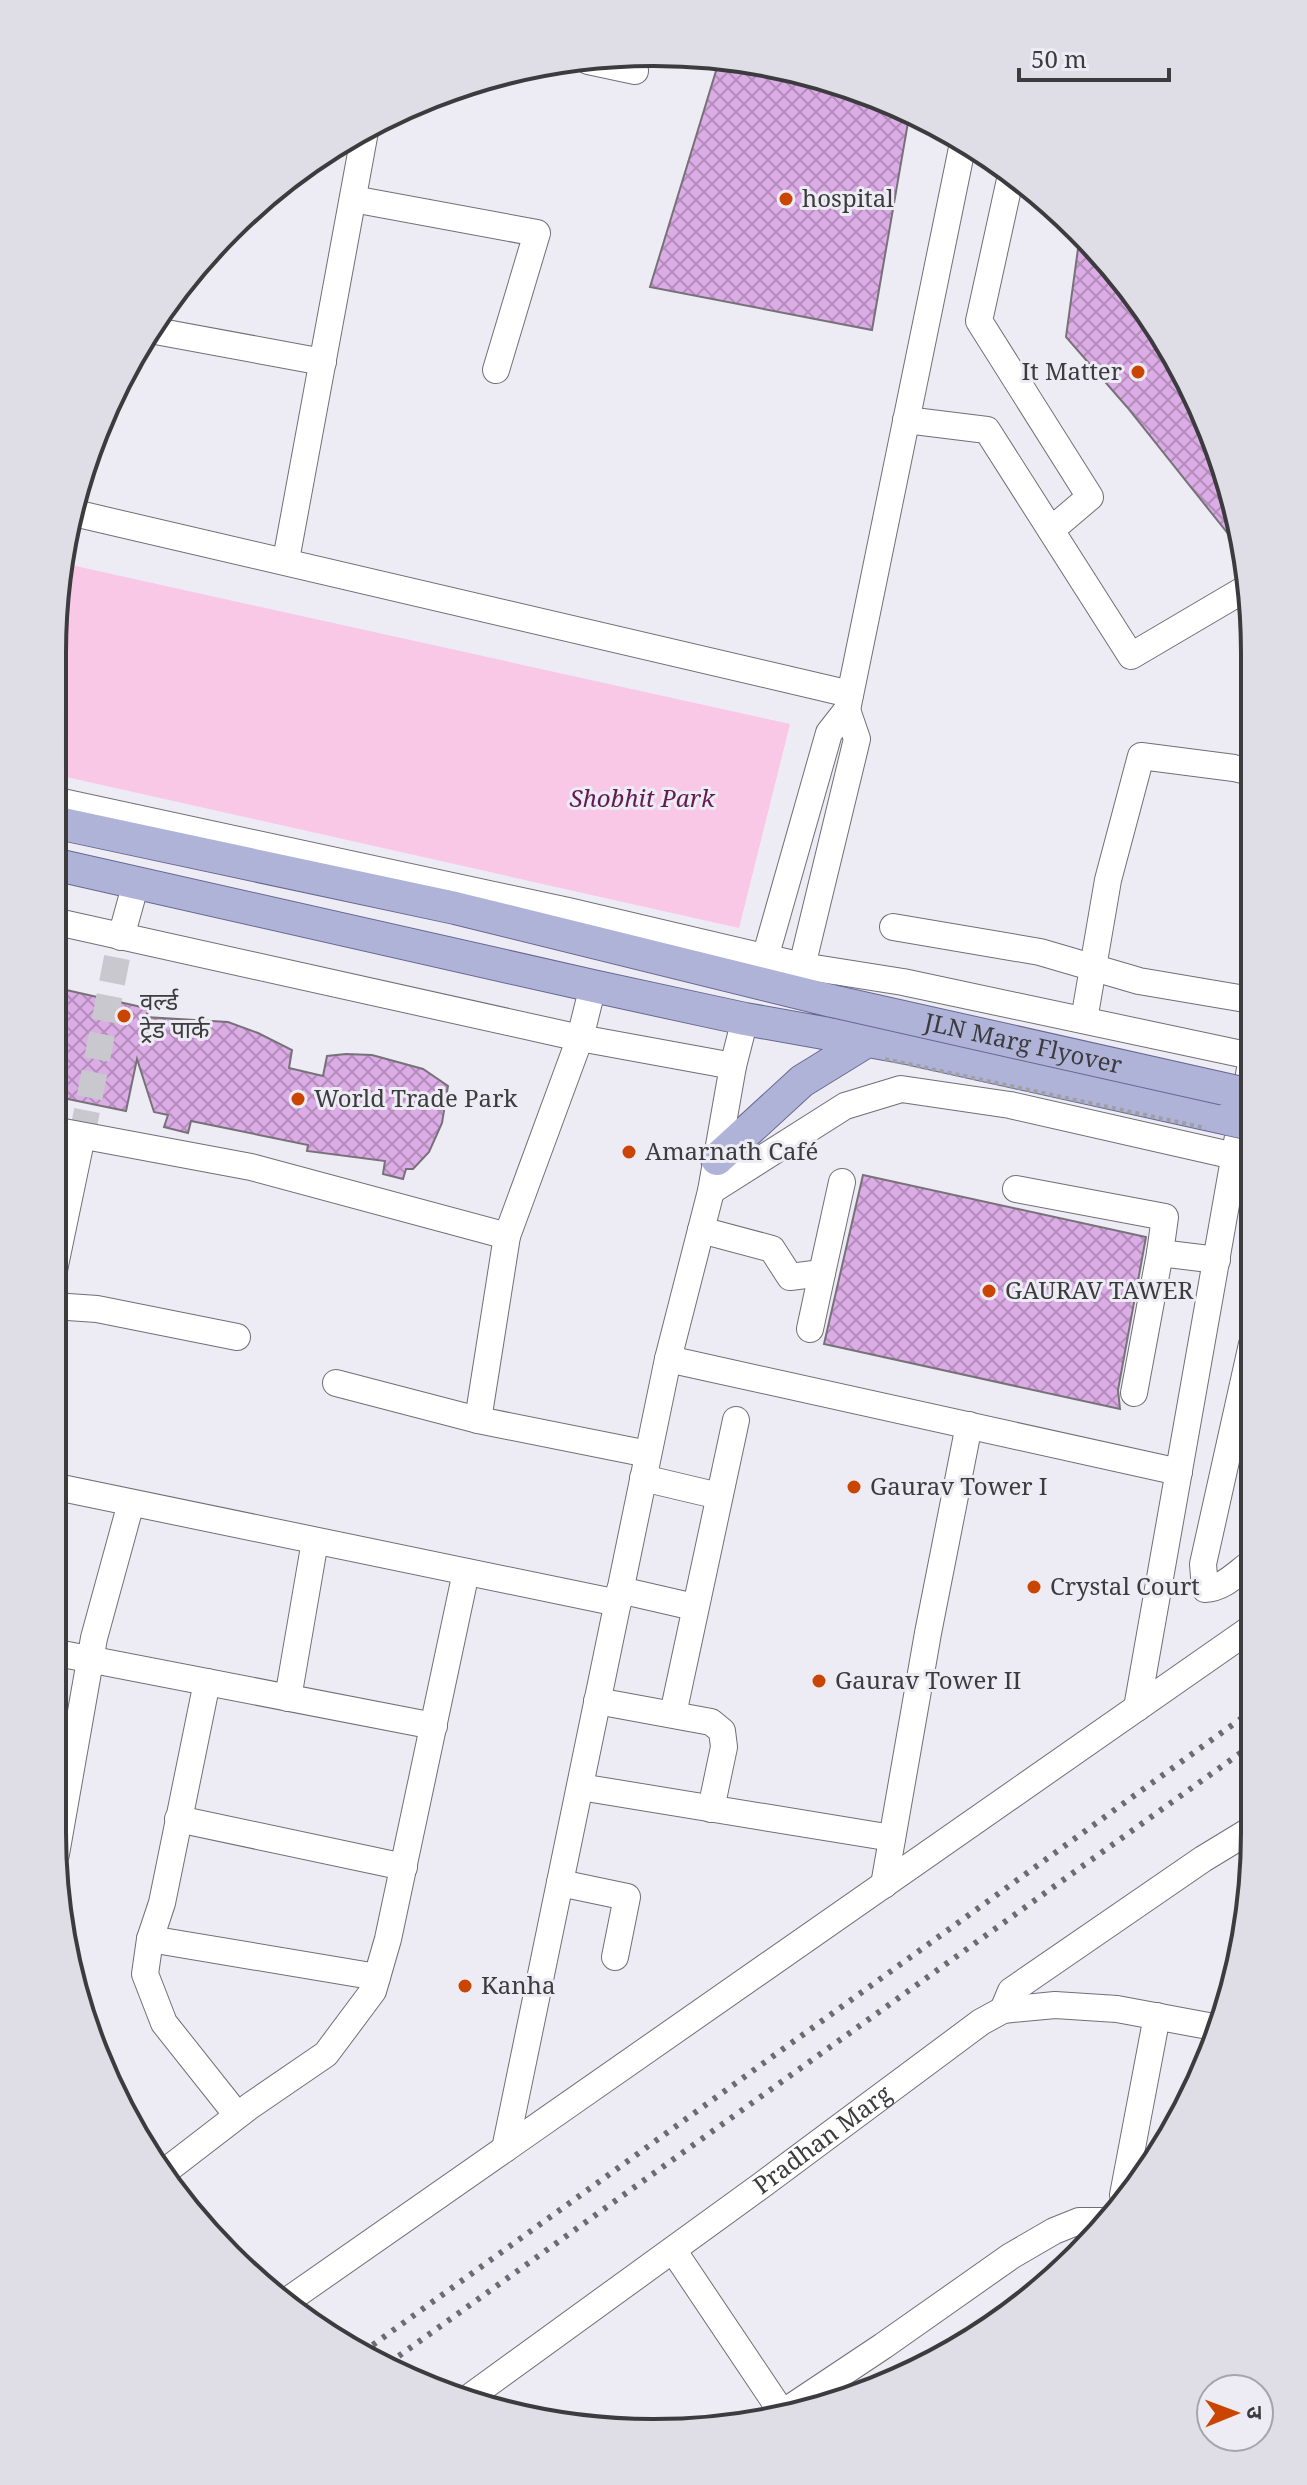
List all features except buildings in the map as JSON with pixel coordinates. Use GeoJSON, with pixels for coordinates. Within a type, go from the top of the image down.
{"type":"FeatureCollection","features":[{"type":"Feature","properties":{"kind":"main road","name":"JLN Marg Flyover"},"geometry":{"type":"LineString","coordinates":[[66,825],[762,970],[798,979],[832,1001],[1241,1093]]}},
{"type":"Feature","properties":{"kind":"main road","name":"JLN Marg Flyover"},"geometry":{"type":"LineString","coordinates":[[66,867],[745,1019],[1241,1122]]}},
{"type":"Feature","properties":{"kind":"main road"},"geometry":{"type":"LineString","coordinates":[[717,1159],[802,1081],[885,1049]]}},
{"type":"Feature","properties":{"kind":"street"},"geometry":{"type":"LineString","coordinates":[[618,67],[635,71]]}},
{"type":"Feature","properties":{"kind":"street"},"geometry":{"type":"LineString","coordinates":[[286,560],[363,143]]}},
{"type":"Feature","properties":{"kind":"street"},"geometry":{"type":"LineString","coordinates":[[66,803],[762,970],[829,733],[848,702],[961,153]]}},
{"type":"Feature","properties":{"kind":"street"},"geometry":{"type":"LineString","coordinates":[[1009,185],[979,321],[1090,497],[1051,530]]}},
{"type":"Feature","properties":{"kind":"street"},"geometry":{"type":"LineString","coordinates":[[353,199],[537,233],[496,370]]}},
{"type":"Feature","properties":{"kind":"street"},"geometry":{"type":"LineString","coordinates":[[164,328],[323,362]]}},
{"type":"Feature","properties":{"kind":"street"},"geometry":{"type":"LineString","coordinates":[[906,420],[987,430],[1131,656],[1238,593]]}},
{"type":"Feature","properties":{"kind":"street"},"geometry":{"type":"LineString","coordinates":[[83,515],[286,560],[848,702]]}},
{"type":"Feature","properties":{"kind":"street"},"geometry":{"type":"LineString","coordinates":[[848,702],[857,739],[798,979],[903,982],[1241,1054]]}},
{"type":"Feature","properties":{"kind":"street"},"geometry":{"type":"LineString","coordinates":[[1084,1020],[1108,880],[1141,756],[1241,770]]}},
{"type":"Feature","properties":{"kind":"street"},"geometry":{"type":"LineString","coordinates":[[121,937],[136,883]]}},
{"type":"Feature","properties":{"kind":"street"},"geometry":{"type":"LineString","coordinates":[[66,924],[580,1038],[733,1066]]}},
{"type":"Feature","properties":{"kind":"street"},"geometry":{"type":"LineString","coordinates":[[893,927],[1040,952],[1139,981],[1241,998]]}},
{"type":"Feature","properties":{"kind":"street"},"geometry":{"type":"LineString","coordinates":[[478,1420],[507,1236],[580,1038],[593,986]]}},
{"type":"Feature","properties":{"kind":"street"},"geometry":{"type":"LineString","coordinates":[[505,2149],[668,1359],[711,1191],[733,1066],[745,1019]]}},
{"type":"Feature","properties":{"kind":"street"},"geometry":{"type":"LineString","coordinates":[[711,1191],[845,1106],[901,1089],[1010,1105],[1241,1159]]}},
{"type":"Feature","properties":{"kind":"street"},"geometry":{"type":"LineString","coordinates":[[66,1133],[251,1167],[507,1236]]}},
{"type":"Feature","properties":{"kind":"street"},"geometry":{"type":"LineString","coordinates":[[66,1213],[82,1136]]}},
{"type":"Feature","properties":{"kind":"street"},"geometry":{"type":"LineString","coordinates":[[1137,1708],[1217,1260],[1241,1167]]}},
{"type":"Feature","properties":{"kind":"street"},"geometry":{"type":"LineString","coordinates":[[810,1329],[842,1182]]}},
{"type":"Feature","properties":{"kind":"street"},"geometry":{"type":"LineString","coordinates":[[1016,1189],[1165,1217],[1134,1393]]}},
{"type":"Feature","properties":{"kind":"street"},"geometry":{"type":"LineString","coordinates":[[701,1230],[772,1249],[790,1277],[822,1273]]}},
{"type":"Feature","properties":{"kind":"street"},"geometry":{"type":"LineString","coordinates":[[1160,1253],[1217,1260]]}},
{"type":"Feature","properties":{"kind":"street"},"geometry":{"type":"LineString","coordinates":[[66,1307],[97,1309],[237,1337]]}},
{"type":"Feature","properties":{"kind":"street"},"geometry":{"type":"LineString","coordinates":[[668,1359],[1179,1472]]}},
{"type":"Feature","properties":{"kind":"street"},"geometry":{"type":"LineString","coordinates":[[336,1383],[646,1466],[719,1496]]}},
{"type":"Feature","properties":{"kind":"street"},"geometry":{"type":"LineString","coordinates":[[1241,1393],[1203,1564],[1205,1589],[1215,1589],[1241,1571]]}},
{"type":"Feature","properties":{"kind":"street"},"geometry":{"type":"LineString","coordinates":[[673,1714],[736,1420]]}},
{"type":"Feature","properties":{"kind":"street"},"geometry":{"type":"LineString","coordinates":[[884,1885],[969,1425]]}},
{"type":"Feature","properties":{"kind":"street"},"geometry":{"type":"LineString","coordinates":[[66,1489],[466,1572],[694,1607]]}},
{"type":"Feature","properties":{"kind":"street"},"geometry":{"type":"LineString","coordinates":[[66,1797],[90,1659],[131,1503]]}},
{"type":"Feature","properties":{"kind":"street"},"geometry":{"type":"LineString","coordinates":[[288,1698],[315,1541]]}},
{"type":"Feature","properties":{"kind":"street"},"geometry":{"type":"LineString","coordinates":[[171,2167],[237,2115],[326,2054],[373,1991],[404,1867],[466,1572]]}},
{"type":"Feature","properties":{"kind":"street"},"geometry":{"type":"LineString","coordinates":[[294,2296],[1241,1635]]}},
{"type":"Feature","properties":{"kind":"street"},"geometry":{"type":"LineString","coordinates":[[66,1655],[434,1726]]}},
{"type":"Feature","properties":{"kind":"street"},"geometry":{"type":"LineString","coordinates":[[207,1682],[145,1974],[164,2023],[237,2115]]}},
{"type":"Feature","properties":{"kind":"street"},"geometry":{"type":"LineString","coordinates":[[597,1701],[711,1722],[722,1731],[724,1747],[711,1809]]}},
{"type":"Feature","properties":{"kind":"street"},"geometry":{"type":"LineString","coordinates":[[580,1787],[892,1838]]}},
{"type":"Feature","properties":{"kind":"street"},"geometry":{"type":"LineString","coordinates":[[178,1819],[404,1867]]}},
{"type":"Feature","properties":{"kind":"street"},"geometry":{"type":"LineString","coordinates":[[1003,2010],[1011,1991],[1241,1836]]}},
{"type":"Feature","properties":{"kind":"street"},"geometry":{"type":"LineString","coordinates":[[560,1883],[627,1897],[615,1957]]}},
{"type":"Feature","properties":{"kind":"street"},"geometry":{"type":"LineString","coordinates":[[150,1939],[377,1977]]}},
{"type":"Feature","properties":{"kind":"street","name":"Pradhan Marg"},"geometry":{"type":"LineString","coordinates":[[477,2392],[981,2022],[1003,2010],[1055,2005],[1117,2009],[1208,2026]]}},
{"type":"Feature","properties":{"kind":"street"},"geometry":{"type":"LineString","coordinates":[[1126,2181],[1157,2016]]}},
{"type":"Feature","properties":{"kind":"street"},"geometry":{"type":"LineString","coordinates":[[802,2400],[1011,2256],[1054,2231],[1079,2221],[1093,2221]]}},
{"type":"Feature","properties":{"kind":"street"},"geometry":{"type":"LineString","coordinates":[[673,2250],[777,2406]]}},
{"type":"Feature","properties":{"kind":"path"},"geometry":{"type":"LineString","coordinates":[[885,1049],[1210,1128]]}},
{"type":"Feature","properties":{"kind":"green space","name":"Shobhit Park"},"geometry":{"type":"Polygon","coordinates":[[[73,565],[790,724],[739,928],[66,777],[67,615],[73,565]]]}},
{"type":"Feature","properties":{"kind":"tunnel"},"geometry":{"type":"LineString","coordinates":[[82,1136],[121,937]]}},
{"type":"Feature","properties":{"kind":"railway"},"geometry":{"type":"LineString","coordinates":[[371,2346],[1241,1719]]}},
{"type":"Feature","properties":{"kind":"railway"},"geometry":{"type":"LineString","coordinates":[[395,2359],[1241,1753]]}},
{"type":"Feature","properties":{"kind":"place","name":"hospital"},"geometry":{"type":"Point","coordinates":[786,199]}},
{"type":"Feature","properties":{"kind":"place","name":"It Matter"},"geometry":{"type":"Point","coordinates":[1138,372]}},
{"type":"Feature","properties":{"kind":"place","name":"वर्ल्ड ट्रेड पार्क"},"geometry":{"type":"Point","coordinates":[124,1016]}},
{"type":"Feature","properties":{"kind":"place","name":"World Trade Park"},"geometry":{"type":"Point","coordinates":[298,1099]}},
{"type":"Feature","properties":{"kind":"place","name":"Amarnath Café"},"geometry":{"type":"Point","coordinates":[629,1152]}},
{"type":"Feature","properties":{"kind":"place","name":"GAURAV TAWER"},"geometry":{"type":"Point","coordinates":[989,1291]}},
{"type":"Feature","properties":{"kind":"place","name":"Gaurav Tower I"},"geometry":{"type":"Point","coordinates":[854,1487]}},
{"type":"Feature","properties":{"kind":"place","name":"Crystal Court"},"geometry":{"type":"Point","coordinates":[1034,1587]}},
{"type":"Feature","properties":{"kind":"place","name":"Gaurav Tower II"},"geometry":{"type":"Point","coordinates":[819,1681]}},
{"type":"Feature","properties":{"kind":"place","name":"Kanha"},"geometry":{"type":"Point","coordinates":[465,1986]}}]}
